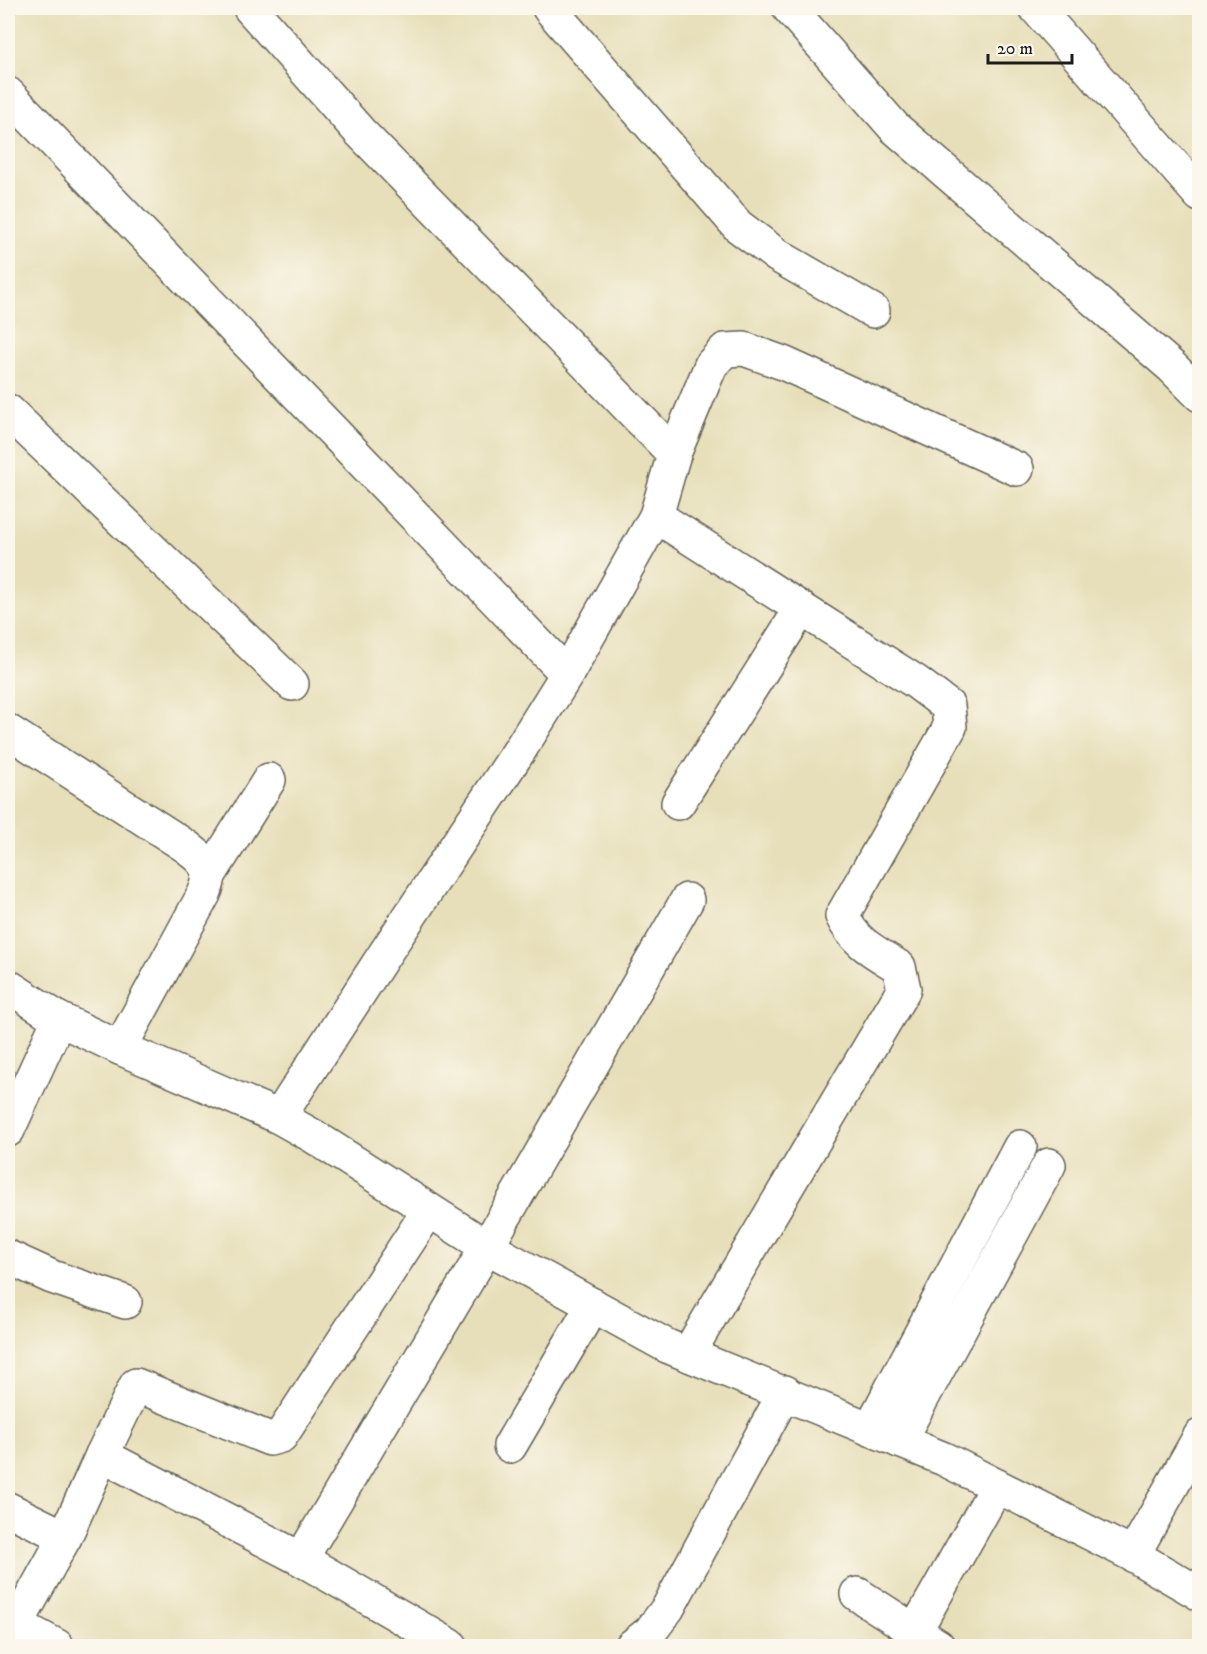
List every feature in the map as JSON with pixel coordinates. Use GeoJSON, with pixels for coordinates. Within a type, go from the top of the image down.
{"type":"FeatureCollection","features":[{"type":"Feature","properties":{"kind":"street"},"geometry":{"type":"LineString","coordinates":[[250,8],[360,132],[675,454]]}},
{"type":"Feature","properties":{"kind":"street"},"geometry":{"type":"LineString","coordinates":[[549,8],[738,226],[778,256],[873,311]]}},
{"type":"Feature","properties":{"kind":"street"},"geometry":{"type":"LineString","coordinates":[[789,8],[896,128],[1172,367],[1200,395]]}},
{"type":"Feature","properties":{"kind":"street"},"geometry":{"type":"LineString","coordinates":[[1036,8],[1200,195]]}},
{"type":"Feature","properties":{"kind":"street"},"geometry":{"type":"LineString","coordinates":[[8,94],[567,674]]}},
{"type":"Feature","properties":{"kind":"street"},"geometry":{"type":"LineString","coordinates":[[279,1117],[567,674],[656,516],[675,454],[711,365],[725,350],[744,349],[783,363],[1017,469]]}},
{"type":"Feature","properties":{"kind":"street"},"geometry":{"type":"LineString","coordinates":[[8,411],[292,684]]}},
{"type":"Feature","properties":{"kind":"street"},"geometry":{"type":"LineString","coordinates":[[656,516],[916,682],[948,706],[950,727],[842,916],[848,929],[858,941],[899,967],[904,989],[688,1354]]}},
{"type":"Feature","properties":{"kind":"street"},"geometry":{"type":"LineString","coordinates":[[678,803],[801,609]]}},
{"type":"Feature","properties":{"kind":"street"},"geometry":{"type":"LineString","coordinates":[[8,731],[187,847],[203,860],[210,874]]}},
{"type":"Feature","properties":{"kind":"street"},"geometry":{"type":"LineString","coordinates":[[120,1048],[204,894],[210,874],[269,780]]}},
{"type":"Feature","properties":{"kind":"street"},"geometry":{"type":"LineString","coordinates":[[301,1559],[487,1247],[687,900]]}},
{"type":"Feature","properties":{"kind":"street"},"geometry":{"type":"LineString","coordinates":[[8,986],[58,1019],[279,1117],[313,1136],[487,1247],[668,1346],[944,1460],[1133,1555],[1200,1594]]}},
{"type":"Feature","properties":{"kind":"street"},"geometry":{"type":"LineString","coordinates":[[8,1130],[58,1019]]}},
{"type":"Feature","properties":{"kind":"street"},"geometry":{"type":"LineString","coordinates":[[885,1435],[1020,1147]]}},
{"type":"Feature","properties":{"kind":"street"},"geometry":{"type":"LineString","coordinates":[[885,1435],[1049,1165]]}},
{"type":"Feature","properties":{"kind":"street"},"geometry":{"type":"LineString","coordinates":[[57,1647],[12,1632],[65,1537],[136,1385],[270,1439],[280,1436],[429,1210]]}},
{"type":"Feature","properties":{"kind":"street"},"geometry":{"type":"LineString","coordinates":[[8,1257],[52,1277],[125,1302]]}},
{"type":"Feature","properties":{"kind":"street"},"geometry":{"type":"LineString","coordinates":[[510,1446],[593,1305]]}},
{"type":"Feature","properties":{"kind":"street"},"geometry":{"type":"LineString","coordinates":[[632,1647],[650,1632],[669,1608],[784,1392]]}},
{"type":"Feature","properties":{"kind":"street"},"geometry":{"type":"LineString","coordinates":[[1133,1555],[1200,1436]]}},
{"type":"Feature","properties":{"kind":"street"},"geometry":{"type":"LineString","coordinates":[[102,1455],[301,1559],[451,1647]]}},
{"type":"Feature","properties":{"kind":"street"},"geometry":{"type":"LineString","coordinates":[[857,1594],[926,1639],[997,1486]]}},
{"type":"Feature","properties":{"kind":"street"},"geometry":{"type":"LineString","coordinates":[[8,1509],[65,1537]]}}]}
